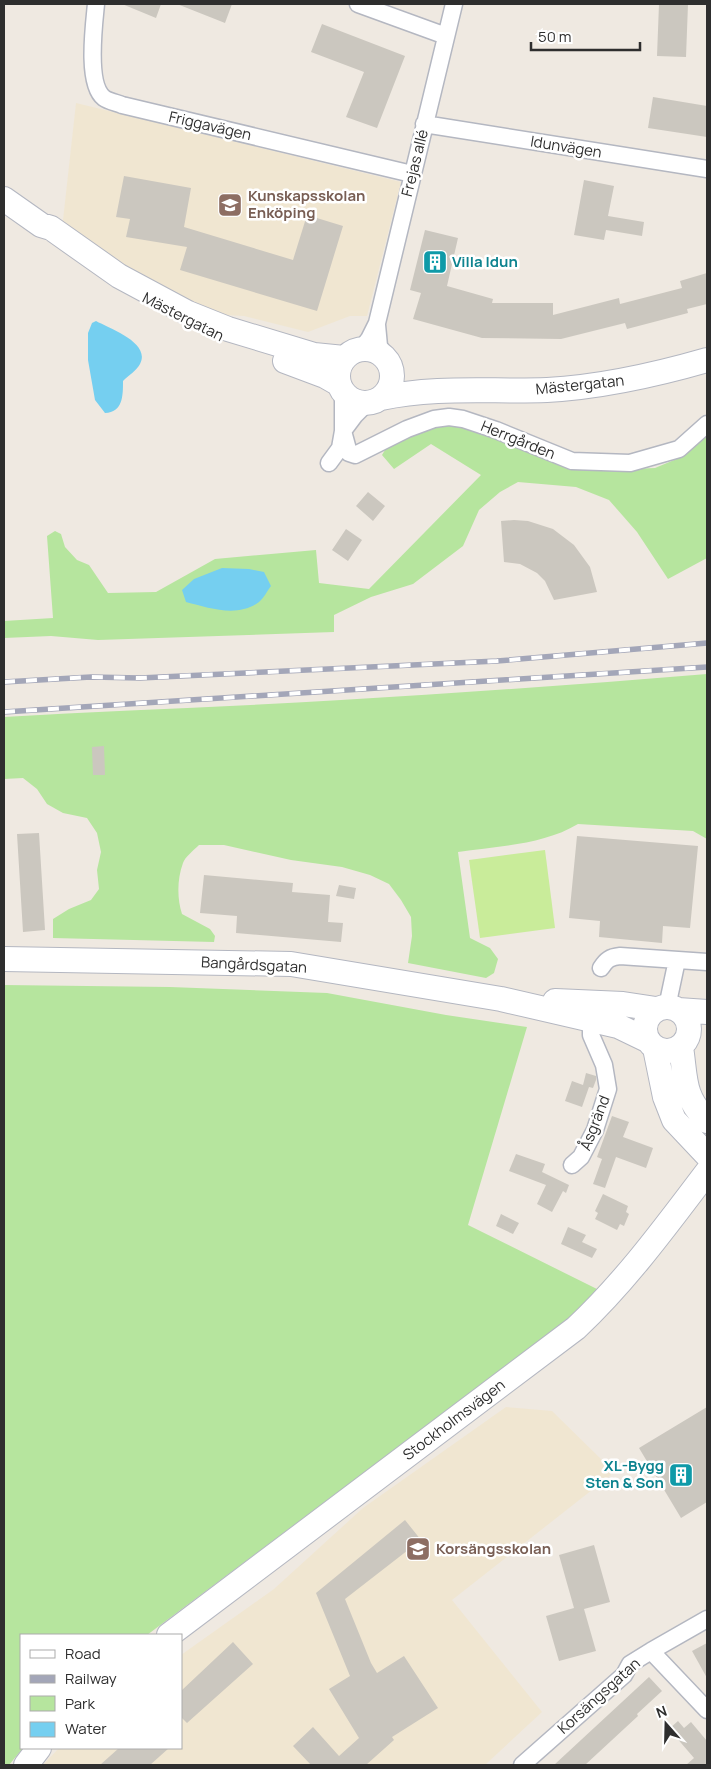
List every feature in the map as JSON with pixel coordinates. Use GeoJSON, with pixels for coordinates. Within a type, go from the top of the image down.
{"type":"FeatureCollection","features":[{"type":"Feature","properties":{"kind":"main road","name":"Mästergatan"},"geometry":{"type":"LineString","coordinates":[[4,199],[41,225],[51,228],[119,276],[188,313],[228,329],[314,354],[353,353],[371,349],[379,352],[388,363],[409,378],[451,390]]}},
{"type":"Feature","properties":{"kind":"main road","name":"Mästergatan"},"geometry":{"type":"LineString","coordinates":[[41,225],[47,234],[113,280],[183,320],[224,338],[325,376],[354,401],[374,400],[408,392],[549,390],[594,385],[658,373],[707,360]]}},
{"type":"Feature","properties":{"kind":"main road"},"geometry":{"type":"LineString","coordinates":[[341,388],[338,371],[353,353]]}},
{"type":"Feature","properties":{"kind":"main road"},"geometry":{"type":"LineString","coordinates":[[374,400],[387,391],[391,383],[388,363]]}},
{"type":"Feature","properties":{"kind":"main road","name":"Bangårdsgatan"},"geometry":{"type":"LineString","coordinates":[[4,959],[291,964],[501,999],[618,1026],[651,1044]]}},
{"type":"Feature","properties":{"kind":"main road","name":"Bangårdsgatan"},"geometry":{"type":"LineString","coordinates":[[501,999],[623,1004],[667,1009]]}},
{"type":"Feature","properties":{"kind":"main road"},"geometry":{"type":"LineString","coordinates":[[707,1012],[667,1009],[648,1018],[644,1029],[651,1044],[665,1097],[674,1120],[707,1155]]}},
{"type":"Feature","properties":{"kind":"main road"},"geometry":{"type":"LineString","coordinates":[[667,1009],[686,1018],[689,1029],[683,1044],[684,1076],[695,1107],[707,1121]]}},
{"type":"Feature","properties":{"kind":"main road"},"geometry":{"type":"LineString","coordinates":[[651,1044],[666,1051],[683,1044],[707,1030]]}},
{"type":"Feature","properties":{"kind":"main road","name":"Stockholmsvägen"},"geometry":{"type":"LineString","coordinates":[[170,1634],[576,1328],[623,1280],[707,1172]]}},
{"type":"Feature","properties":{"kind":"main road"},"geometry":{"type":"LineString","coordinates":[[26,1765],[38,1749]]}},
{"type":"Feature","properties":{"kind":"street","name":"Friggavägen"},"geometry":{"type":"LineString","coordinates":[[96,4],[92,60],[94,80],[104,98],[122,105],[412,174]]}},
{"type":"Feature","properties":{"kind":"street"},"geometry":{"type":"LineString","coordinates":[[358,4],[446,36]]}},
{"type":"Feature","properties":{"kind":"street","name":"Frejas allé"},"geometry":{"type":"LineString","coordinates":[[353,353],[369,339],[377,323],[454,4]]}},
{"type":"Feature","properties":{"kind":"street","name":"Idunvägen"},"geometry":{"type":"LineString","coordinates":[[424,124],[707,169]]}},
{"type":"Feature","properties":{"kind":"street","name":"Frejas allé"},"geometry":{"type":"LineString","coordinates":[[377,323],[378,346],[388,363]]}},
{"type":"Feature","properties":{"kind":"street"},"geometry":{"type":"LineString","coordinates":[[329,463],[340,448],[343,431],[341,388]]}},
{"type":"Feature","properties":{"kind":"street"},"geometry":{"type":"LineString","coordinates":[[343,431],[355,415],[374,400]]}},
{"type":"Feature","properties":{"kind":"street","name":"Herrgården"},"geometry":{"type":"LineString","coordinates":[[343,431],[349,453],[355,455],[407,429],[434,419],[448,417],[463,419],[496,430],[572,461],[630,463],[679,449],[707,424]]}},
{"type":"Feature","properties":{"kind":"street"},"geometry":{"type":"LineString","coordinates":[[601,968],[612,957],[620,956],[707,962]]}},
{"type":"Feature","properties":{"kind":"street"},"geometry":{"type":"LineString","coordinates":[[667,1009],[677,960]]}},
{"type":"Feature","properties":{"kind":"street","name":"Åsgränd"},"geometry":{"type":"LineString","coordinates":[[572,1165],[581,1157],[595,1130],[608,1089],[604,1065],[591,1035],[591,1020]]}},
{"type":"Feature","properties":{"kind":"street","name":"Korsängsgatan"},"geometry":{"type":"LineString","coordinates":[[522,1765],[624,1675],[630,1664],[707,1619]]}},
{"type":"Feature","properties":{"kind":"street"},"geometry":{"type":"LineString","coordinates":[[651,1651],[707,1710]]}},
{"type":"Feature","properties":{"kind":"shaded area","name":"Kunskapsskolan Enköping"},"geometry":{"type":"Polygon","coordinates":[[[76,103],[401,182],[367,316],[350,316],[308,332],[244,316],[205,314],[62,229],[76,103]]]}},
{"type":"Feature","properties":{"kind":"shaded area","name":"Korsängsskolan"},"geometry":{"type":"Polygon","coordinates":[[[506,1407],[552,1411],[603,1461],[611,1475],[452,1600],[542,1712],[485,1765],[43,1765],[58,1749],[182,1749],[182,1654],[274,1589],[363,1508],[506,1407]]]}},
{"type":"Feature","properties":{"kind":"green space"},"geometry":{"type":"Polygon","coordinates":[[[449,423],[630,469],[655,468],[679,458],[707,433],[707,558],[668,579],[637,532],[609,500],[576,487],[518,482],[500,492],[479,510],[463,546],[413,584],[371,597],[334,615],[334,632],[98,640],[51,636],[4,638],[4,621],[53,618],[47,536],[55,531],[61,534],[65,547],[77,560],[89,565],[108,593],[156,592],[215,559],[316,550],[319,583],[369,589],[481,475],[431,444],[394,469],[382,455],[388,445],[436,425],[449,423]]]}},
{"type":"Feature","properties":{"kind":"green space"},"geometry":{"type":"Polygon","coordinates":[[[707,674],[707,839],[693,831],[578,824],[535,841],[458,852],[470,938],[490,948],[498,959],[494,973],[486,978],[408,963],[412,936],[411,917],[389,884],[370,875],[342,867],[291,860],[224,845],[199,845],[184,861],[179,882],[182,914],[210,929],[215,936],[214,942],[53,938],[53,919],[69,909],[91,900],[99,889],[97,870],[101,852],[97,833],[87,818],[63,813],[47,804],[37,789],[23,778],[4,779],[4,717],[387,697],[707,674]]]}},
{"type":"Feature","properties":{"kind":"green space"},"geometry":{"type":"Polygon","coordinates":[[[545,850],[555,928],[480,938],[469,860],[545,850]]]}},
{"type":"Feature","properties":{"kind":"green space"},"geometry":{"type":"Polygon","coordinates":[[[4,985],[170,987],[327,993],[446,1015],[527,1027],[468,1225],[599,1290],[565,1322],[148,1634],[20,1634],[20,1749],[22,1749],[9,1765],[4,1765],[4,985]]]}},
{"type":"Feature","properties":{"kind":"water"},"geometry":{"type":"Polygon","coordinates":[[[96,321],[135,343],[142,356],[139,366],[123,381],[122,397],[119,406],[111,412],[105,413],[95,400],[88,360],[88,333],[92,323],[96,321]]]}},
{"type":"Feature","properties":{"kind":"water"},"geometry":{"type":"Polygon","coordinates":[[[222,568],[249,569],[264,572],[271,586],[259,602],[242,610],[223,610],[186,602],[182,590],[194,579],[222,568]]]}},
{"type":"Feature","properties":{"kind":"building"},"geometry":{"type":"Polygon","coordinates":[[[122,4],[161,4],[156,18],[122,4]]]}},
{"type":"Feature","properties":{"kind":"building"},"geometry":{"type":"Polygon","coordinates":[[[177,4],[232,4],[225,23],[177,4]]]}},
{"type":"Feature","properties":{"kind":"building"},"geometry":{"type":"Polygon","coordinates":[[[659,4],[688,4],[686,57],[657,56],[659,4]]]}},
{"type":"Feature","properties":{"kind":"building"},"geometry":{"type":"Polygon","coordinates":[[[322,24],[405,56],[377,128],[346,117],[364,72],[311,52],[322,24]]]}},
{"type":"Feature","properties":{"kind":"building"},"geometry":{"type":"Polygon","coordinates":[[[653,97],[707,106],[707,137],[648,128],[653,97]]]}},
{"type":"Feature","properties":{"kind":"building"},"geometry":{"type":"Polygon","coordinates":[[[124,176],[191,188],[184,227],[293,260],[307,215],[343,226],[317,311],[180,270],[187,247],[126,237],[130,219],[116,217],[124,176]]]}},
{"type":"Feature","properties":{"kind":"building"},"geometry":{"type":"Polygon","coordinates":[[[584,180],[614,186],[608,216],[644,222],[642,236],[606,230],[604,240],[574,235],[584,180]]]}},
{"type":"Feature","properties":{"kind":"building","name":"Villa Idun"},"geometry":{"type":"Polygon","coordinates":[[[425,230],[458,238],[447,286],[493,299],[492,303],[553,303],[553,315],[619,298],[620,304],[682,288],[680,281],[707,273],[707,304],[687,309],[688,313],[627,329],[625,323],[561,339],[482,338],[413,319],[421,293],[410,290],[425,230]]]}},
{"type":"Feature","properties":{"kind":"building"},"geometry":{"type":"Polygon","coordinates":[[[368,492],[385,506],[373,521],[356,506],[368,492]]]}},
{"type":"Feature","properties":{"kind":"building"},"geometry":{"type":"Polygon","coordinates":[[[501,521],[528,521],[553,529],[574,545],[590,567],[597,592],[554,600],[545,581],[537,573],[520,564],[504,562],[501,521]]]}},
{"type":"Feature","properties":{"kind":"building"},"geometry":{"type":"Polygon","coordinates":[[[346,529],[362,540],[348,561],[332,550],[346,529]]]}},
{"type":"Feature","properties":{"kind":"building"},"geometry":{"type":"Polygon","coordinates":[[[104,746],[105,775],[93,775],[92,747],[104,746]]]}},
{"type":"Feature","properties":{"kind":"building"},"geometry":{"type":"Polygon","coordinates":[[[39,833],[45,930],[23,932],[17,834],[39,833]]]}},
{"type":"Feature","properties":{"kind":"building"},"geometry":{"type":"Polygon","coordinates":[[[577,836],[698,846],[690,928],[663,926],[662,943],[599,937],[600,921],[569,918],[577,836]]]}},
{"type":"Feature","properties":{"kind":"building"},"geometry":{"type":"Polygon","coordinates":[[[204,875],[293,883],[292,892],[330,895],[328,922],[343,923],[341,942],[236,933],[237,916],[200,913],[204,875]]]}},
{"type":"Feature","properties":{"kind":"building"},"geometry":{"type":"Polygon","coordinates":[[[339,885],[356,888],[354,899],[336,896],[339,885]]]}},
{"type":"Feature","properties":{"kind":"building"},"geometry":{"type":"Polygon","coordinates":[[[586,1073],[596,1076],[596,1080],[593,1088],[589,1087],[582,1107],[565,1101],[572,1081],[583,1085],[586,1073]]]}},
{"type":"Feature","properties":{"kind":"building"},"geometry":{"type":"Polygon","coordinates":[[[612,1116],[629,1122],[623,1137],[653,1148],[646,1168],[616,1157],[605,1188],[593,1184],[602,1159],[597,1157],[612,1116]]]}},
{"type":"Feature","properties":{"kind":"building"},"geometry":{"type":"Polygon","coordinates":[[[516,1154],[545,1164],[542,1172],[569,1185],[566,1193],[563,1191],[552,1212],[537,1204],[546,1185],[509,1171],[516,1154]]]}},
{"type":"Feature","properties":{"kind":"building"},"geometry":{"type":"Polygon","coordinates":[[[603,1194],[628,1206],[626,1212],[629,1214],[624,1226],[620,1224],[617,1230],[595,1219],[598,1213],[595,1211],[603,1194]]]}},
{"type":"Feature","properties":{"kind":"building"},"geometry":{"type":"Polygon","coordinates":[[[501,1214],[519,1223],[513,1234],[496,1226],[501,1214]]]}},
{"type":"Feature","properties":{"kind":"building"},"geometry":{"type":"Polygon","coordinates":[[[568,1227],[586,1235],[582,1242],[597,1249],[592,1258],[561,1244],[568,1227]]]}},
{"type":"Feature","properties":{"kind":"building","name":"XL-Bygg Sten & Son"},"geometry":{"type":"Polygon","coordinates":[[[707,1407],[707,1502],[681,1518],[639,1448],[707,1407]]]}},
{"type":"Feature","properties":{"kind":"building"},"geometry":{"type":"Polygon","coordinates":[[[405,1520],[421,1540],[345,1599],[371,1663],[377,1673],[404,1656],[438,1708],[392,1737],[394,1740],[366,1765],[311,1765],[293,1746],[313,1727],[339,1756],[359,1738],[329,1689],[350,1676],[316,1593],[405,1520]]]}},
{"type":"Feature","properties":{"kind":"building"},"geometry":{"type":"Polygon","coordinates":[[[594,1545],[610,1602],[584,1609],[596,1651],[559,1661],[546,1616],[574,1608],[559,1555],[594,1545]]]}},
{"type":"Feature","properties":{"kind":"building"},"geometry":{"type":"Polygon","coordinates":[[[233,1642],[253,1664],[187,1723],[182,1718],[182,1690],[233,1642]]]}},
{"type":"Feature","properties":{"kind":"building"},"geometry":{"type":"Polygon","coordinates":[[[707,1643],[707,1678],[692,1651],[707,1643]]]}},
{"type":"Feature","properties":{"kind":"building"},"geometry":{"type":"Polygon","coordinates":[[[649,1677],[662,1691],[637,1714],[638,1716],[585,1765],[554,1765],[649,1677]]]}},
{"type":"Feature","properties":{"kind":"building"},"geometry":{"type":"Polygon","coordinates":[[[678,1721],[684,1728],[691,1722],[707,1741],[707,1765],[686,1765],[694,1758],[669,1729],[678,1721]]]}},
{"type":"Feature","properties":{"kind":"building"},"geometry":{"type":"Polygon","coordinates":[[[118,1749],[168,1749],[150,1765],[100,1765],[118,1749]]]}},
{"type":"Feature","properties":{"kind":"railway"},"geometry":{"type":"LineString","coordinates":[[4,682],[91,677],[140,678],[497,661],[707,643]]}},
{"type":"Feature","properties":{"kind":"railway"},"geometry":{"type":"LineString","coordinates":[[4,712],[707,667]]}},
{"type":"Feature","properties":{"kind":"place","name":"Kunskapsskolan Enköping"},"geometry":{"type":"Point","coordinates":[230,205]}},
{"type":"Feature","properties":{"kind":"place","name":"Villa Idun"},"geometry":{"type":"Point","coordinates":[435,262]}},
{"type":"Feature","properties":{"kind":"place","name":"XL-Bygg Sten & Son"},"geometry":{"type":"Point","coordinates":[681,1475]}},
{"type":"Feature","properties":{"kind":"place","name":"Korsängsskolan"},"geometry":{"type":"Point","coordinates":[418,1549]}}]}
